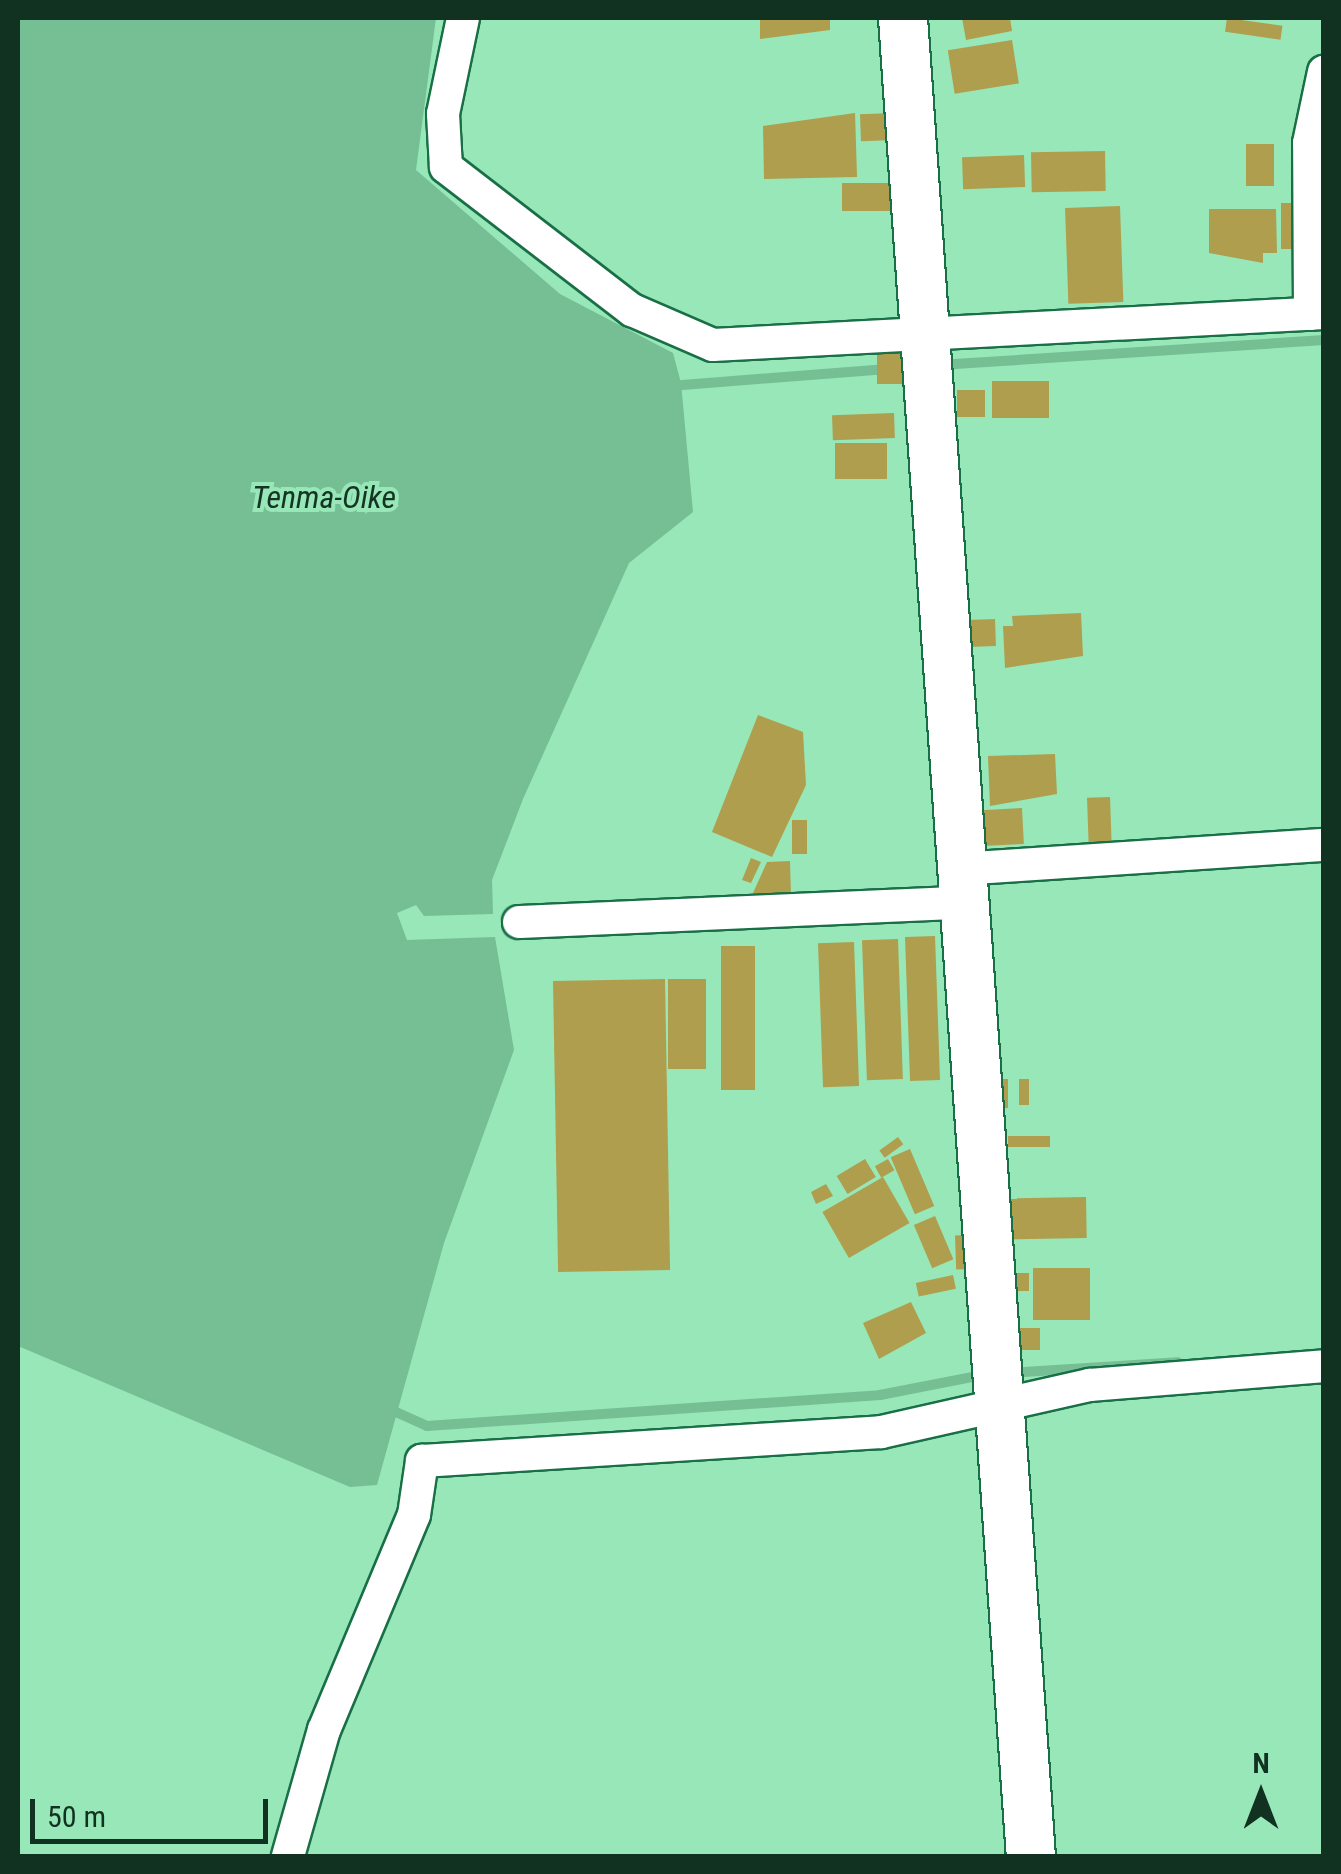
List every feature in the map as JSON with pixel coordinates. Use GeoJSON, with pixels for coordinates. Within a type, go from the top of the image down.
{"type":"FeatureCollection","features":[{"type":"Feature","properties":{"kind":"street"},"geometry":{"type":"LineString","coordinates":[[463,18],[443,114],[446,167],[522,234],[632,310],[713,345],[925,340],[1317,314],[1309,143],[1324,72]]}},
{"type":"Feature","properties":{"kind":"street"},"geometry":{"type":"LineString","coordinates":[[902,18],[1031,1856]]}},
{"type":"Feature","properties":{"kind":"street"},"geometry":{"type":"LineString","coordinates":[[519,922],[961,886],[1324,845]]}},
{"type":"Feature","properties":{"kind":"street"},"geometry":{"type":"LineString","coordinates":[[288,1856],[324,1730],[414,1515],[422,1460],[881,1432],[997,1402],[1324,1366]]}},
{"type":"Feature","properties":{"kind":"water","name":"Tenma-Oike"},"geometry":{"type":"Polygon","coordinates":[[[18,18],[436,18],[416,170],[560,294],[673,353],[681,383],[693,512],[629,563],[523,799],[492,880],[493,914],[424,916],[416,905],[397,913],[407,940],[495,937],[514,1050],[444,1243],[377,1485],[350,1487],[18,1346],[18,18]]]}},
{"type":"Feature","properties":{"kind":"building"},"geometry":{"type":"Polygon","coordinates":[[[760,18],[830,18],[830,30],[760,39],[760,18]]]}},
{"type":"Feature","properties":{"kind":"building"},"geometry":{"type":"Polygon","coordinates":[[[962,18],[1010,18],[1012,31],[966,40],[962,18]]]}},
{"type":"Feature","properties":{"kind":"building"},"geometry":{"type":"Polygon","coordinates":[[[1227,18],[1282,26],[1281,40],[1225,32],[1227,18]]]}},
{"type":"Feature","properties":{"kind":"building"},"geometry":{"type":"Polygon","coordinates":[[[1012,40],[1019,83],[955,94],[948,50],[1012,40]]]}},
{"type":"Feature","properties":{"kind":"building"},"geometry":{"type":"Polygon","coordinates":[[[855,113],[857,177],[764,179],[763,126],[855,113]]]}},
{"type":"Feature","properties":{"kind":"building"},"geometry":{"type":"Polygon","coordinates":[[[894,113],[895,140],[861,141],[860,114],[894,113]]]}},
{"type":"Feature","properties":{"kind":"building"},"geometry":{"type":"Polygon","coordinates":[[[1246,144],[1274,144],[1274,186],[1246,186],[1246,144]]]}},
{"type":"Feature","properties":{"kind":"building"},"geometry":{"type":"Polygon","coordinates":[[[1105,151],[1106,191],[1032,192],[1031,152],[1105,151]]]}},
{"type":"Feature","properties":{"kind":"building"},"geometry":{"type":"Polygon","coordinates":[[[1024,155],[1025,187],[963,189],[962,157],[1024,155]]]}},
{"type":"Feature","properties":{"kind":"building"},"geometry":{"type":"Polygon","coordinates":[[[842,183],[900,183],[900,211],[842,211],[842,183]]]}},
{"type":"Feature","properties":{"kind":"building"},"geometry":{"type":"Polygon","coordinates":[[[1281,203],[1303,203],[1303,249],[1281,249],[1281,203]]]}},
{"type":"Feature","properties":{"kind":"building"},"geometry":{"type":"Polygon","coordinates":[[[1120,206],[1123,302],[1068,304],[1065,208],[1120,206]]]}},
{"type":"Feature","properties":{"kind":"building"},"geometry":{"type":"Polygon","coordinates":[[[1209,209],[1276,209],[1277,253],[1263,253],[1263,263],[1209,253],[1209,209]]]}},
{"type":"Feature","properties":{"kind":"building"},"geometry":{"type":"Polygon","coordinates":[[[877,351],[911,351],[911,384],[877,384],[877,351]]]}},
{"type":"Feature","properties":{"kind":"building"},"geometry":{"type":"Polygon","coordinates":[[[992,381],[1049,381],[1049,418],[992,418],[992,381]]]}},
{"type":"Feature","properties":{"kind":"building"},"geometry":{"type":"Polygon","coordinates":[[[957,390],[985,390],[985,417],[957,417],[957,390]]]}},
{"type":"Feature","properties":{"kind":"building"},"geometry":{"type":"Polygon","coordinates":[[[894,413],[895,438],[833,440],[832,415],[894,413]]]}},
{"type":"Feature","properties":{"kind":"building"},"geometry":{"type":"Polygon","coordinates":[[[835,443],[887,443],[887,479],[835,479],[835,443]]]}},
{"type":"Feature","properties":{"kind":"building"},"geometry":{"type":"Polygon","coordinates":[[[1081,613],[1083,656],[1005,668],[1003,626],[1013,626],[1012,616],[1081,613]]]}},
{"type":"Feature","properties":{"kind":"building"},"geometry":{"type":"Polygon","coordinates":[[[995,619],[996,646],[968,647],[967,620],[995,619]]]}},
{"type":"Feature","properties":{"kind":"building"},"geometry":{"type":"Polygon","coordinates":[[[758,715],[803,732],[806,785],[772,857],[712,832],[758,715]]]}},
{"type":"Feature","properties":{"kind":"building"},"geometry":{"type":"Polygon","coordinates":[[[1055,754],[1057,794],[990,806],[988,756],[1055,754]]]}},
{"type":"Feature","properties":{"kind":"building"},"geometry":{"type":"Polygon","coordinates":[[[1110,797],[1112,844],[1089,845],[1087,798],[1110,797]]]}},
{"type":"Feature","properties":{"kind":"building"},"geometry":{"type":"Polygon","coordinates":[[[1022,808],[1024,844],[978,846],[976,810],[1022,808]]]}},
{"type":"Feature","properties":{"kind":"building"},"geometry":{"type":"Polygon","coordinates":[[[792,820],[807,820],[807,854],[792,854],[792,820]]]}},
{"type":"Feature","properties":{"kind":"building"},"geometry":{"type":"Polygon","coordinates":[[[751,858],[761,862],[751,883],[742,880],[751,858]]]}},
{"type":"Feature","properties":{"kind":"building"},"geometry":{"type":"Polygon","coordinates":[[[790,861],[791,896],[753,893],[767,862],[790,861]]]}},
{"type":"Feature","properties":{"kind":"building"},"geometry":{"type":"Polygon","coordinates":[[[935,936],[940,1080],[910,1081],[905,937],[935,936]]]}},
{"type":"Feature","properties":{"kind":"building"},"geometry":{"type":"Polygon","coordinates":[[[898,939],[903,1079],[867,1080],[862,940],[898,939]]]}},
{"type":"Feature","properties":{"kind":"building"},"geometry":{"type":"Polygon","coordinates":[[[854,942],[859,1086],[823,1087],[818,943],[854,942]]]}},
{"type":"Feature","properties":{"kind":"building"},"geometry":{"type":"Polygon","coordinates":[[[721,946],[755,946],[755,1090],[721,1090],[721,946]]]}},
{"type":"Feature","properties":{"kind":"building"},"geometry":{"type":"Polygon","coordinates":[[[665,979],[670,1270],[558,1272],[553,981],[665,979]]]}},
{"type":"Feature","properties":{"kind":"building"},"geometry":{"type":"Polygon","coordinates":[[[668,979],[706,979],[706,1069],[668,1069],[668,979]]]}},
{"type":"Feature","properties":{"kind":"building"},"geometry":{"type":"Polygon","coordinates":[[[996,1079],[1008,1079],[1008,1108],[996,1108],[996,1079]]]}},
{"type":"Feature","properties":{"kind":"building"},"geometry":{"type":"Polygon","coordinates":[[[1019,1079],[1029,1079],[1029,1105],[1019,1105],[1019,1079]]]}},
{"type":"Feature","properties":{"kind":"building"},"geometry":{"type":"Polygon","coordinates":[[[1008,1136],[1050,1136],[1050,1147],[1008,1147],[1008,1136]]]}},
{"type":"Feature","properties":{"kind":"building"},"geometry":{"type":"Polygon","coordinates":[[[898,1137],[903,1144],[885,1158],[879,1151],[898,1137]]]}},
{"type":"Feature","properties":{"kind":"building"},"geometry":{"type":"Polygon","coordinates":[[[910,1149],[934,1206],[915,1214],[891,1157],[910,1149]]]}},
{"type":"Feature","properties":{"kind":"building"},"geometry":{"type":"Polygon","coordinates":[[[865,1159],[876,1177],[848,1194],[837,1176],[865,1159]]]}},
{"type":"Feature","properties":{"kind":"building"},"geometry":{"type":"Polygon","coordinates":[[[888,1159],[894,1170],[881,1178],[875,1166],[888,1159]]]}},
{"type":"Feature","properties":{"kind":"building"},"geometry":{"type":"Polygon","coordinates":[[[883,1177],[909,1223],[849,1258],[822,1212],[883,1177]]]}},
{"type":"Feature","properties":{"kind":"building"},"geometry":{"type":"Polygon","coordinates":[[[826,1184],[833,1196],[816,1204],[811,1192],[826,1184]]]}},
{"type":"Feature","properties":{"kind":"building"},"geometry":{"type":"Polygon","coordinates":[[[1086,1197],[1087,1238],[1009,1239],[1008,1198],[1086,1197]]]}},
{"type":"Feature","properties":{"kind":"building"},"geometry":{"type":"Polygon","coordinates":[[[935,1216],[953,1259],[932,1268],[914,1225],[935,1216]]]}},
{"type":"Feature","properties":{"kind":"building"},"geometry":{"type":"Polygon","coordinates":[[[955,1235],[969,1235],[970,1269],[956,1269],[955,1235]]]}},
{"type":"Feature","properties":{"kind":"building"},"geometry":{"type":"Polygon","coordinates":[[[1033,1268],[1090,1268],[1090,1320],[1033,1320],[1033,1268]]]}},
{"type":"Feature","properties":{"kind":"building"},"geometry":{"type":"Polygon","coordinates":[[[1008,1273],[1029,1273],[1029,1291],[1008,1291],[1008,1273]]]}},
{"type":"Feature","properties":{"kind":"building"},"geometry":{"type":"Polygon","coordinates":[[[953,1275],[956,1289],[919,1297],[916,1283],[953,1275]]]}},
{"type":"Feature","properties":{"kind":"building"},"geometry":{"type":"Polygon","coordinates":[[[911,1302],[926,1333],[879,1359],[863,1323],[911,1302]]]}},
{"type":"Feature","properties":{"kind":"building"},"geometry":{"type":"Polygon","coordinates":[[[1015,1328],[1040,1328],[1040,1350],[1015,1350],[1015,1328]]]}},
{"type":"Feature","properties":{"kind":"waterway"},"geometry":{"type":"LineString","coordinates":[[939,365],[1324,340]]}},
{"type":"Feature","properties":{"kind":"waterway"},"geometry":{"type":"LineString","coordinates":[[670,386],[887,369]]}},
{"type":"Feature","properties":{"kind":"waterway"},"geometry":{"type":"LineString","coordinates":[[1010,1373],[1178,1362]]}},
{"type":"Feature","properties":{"kind":"waterway"},"geometry":{"type":"LineString","coordinates":[[387,1408],[427,1426],[880,1395],[983,1375]]}}]}
